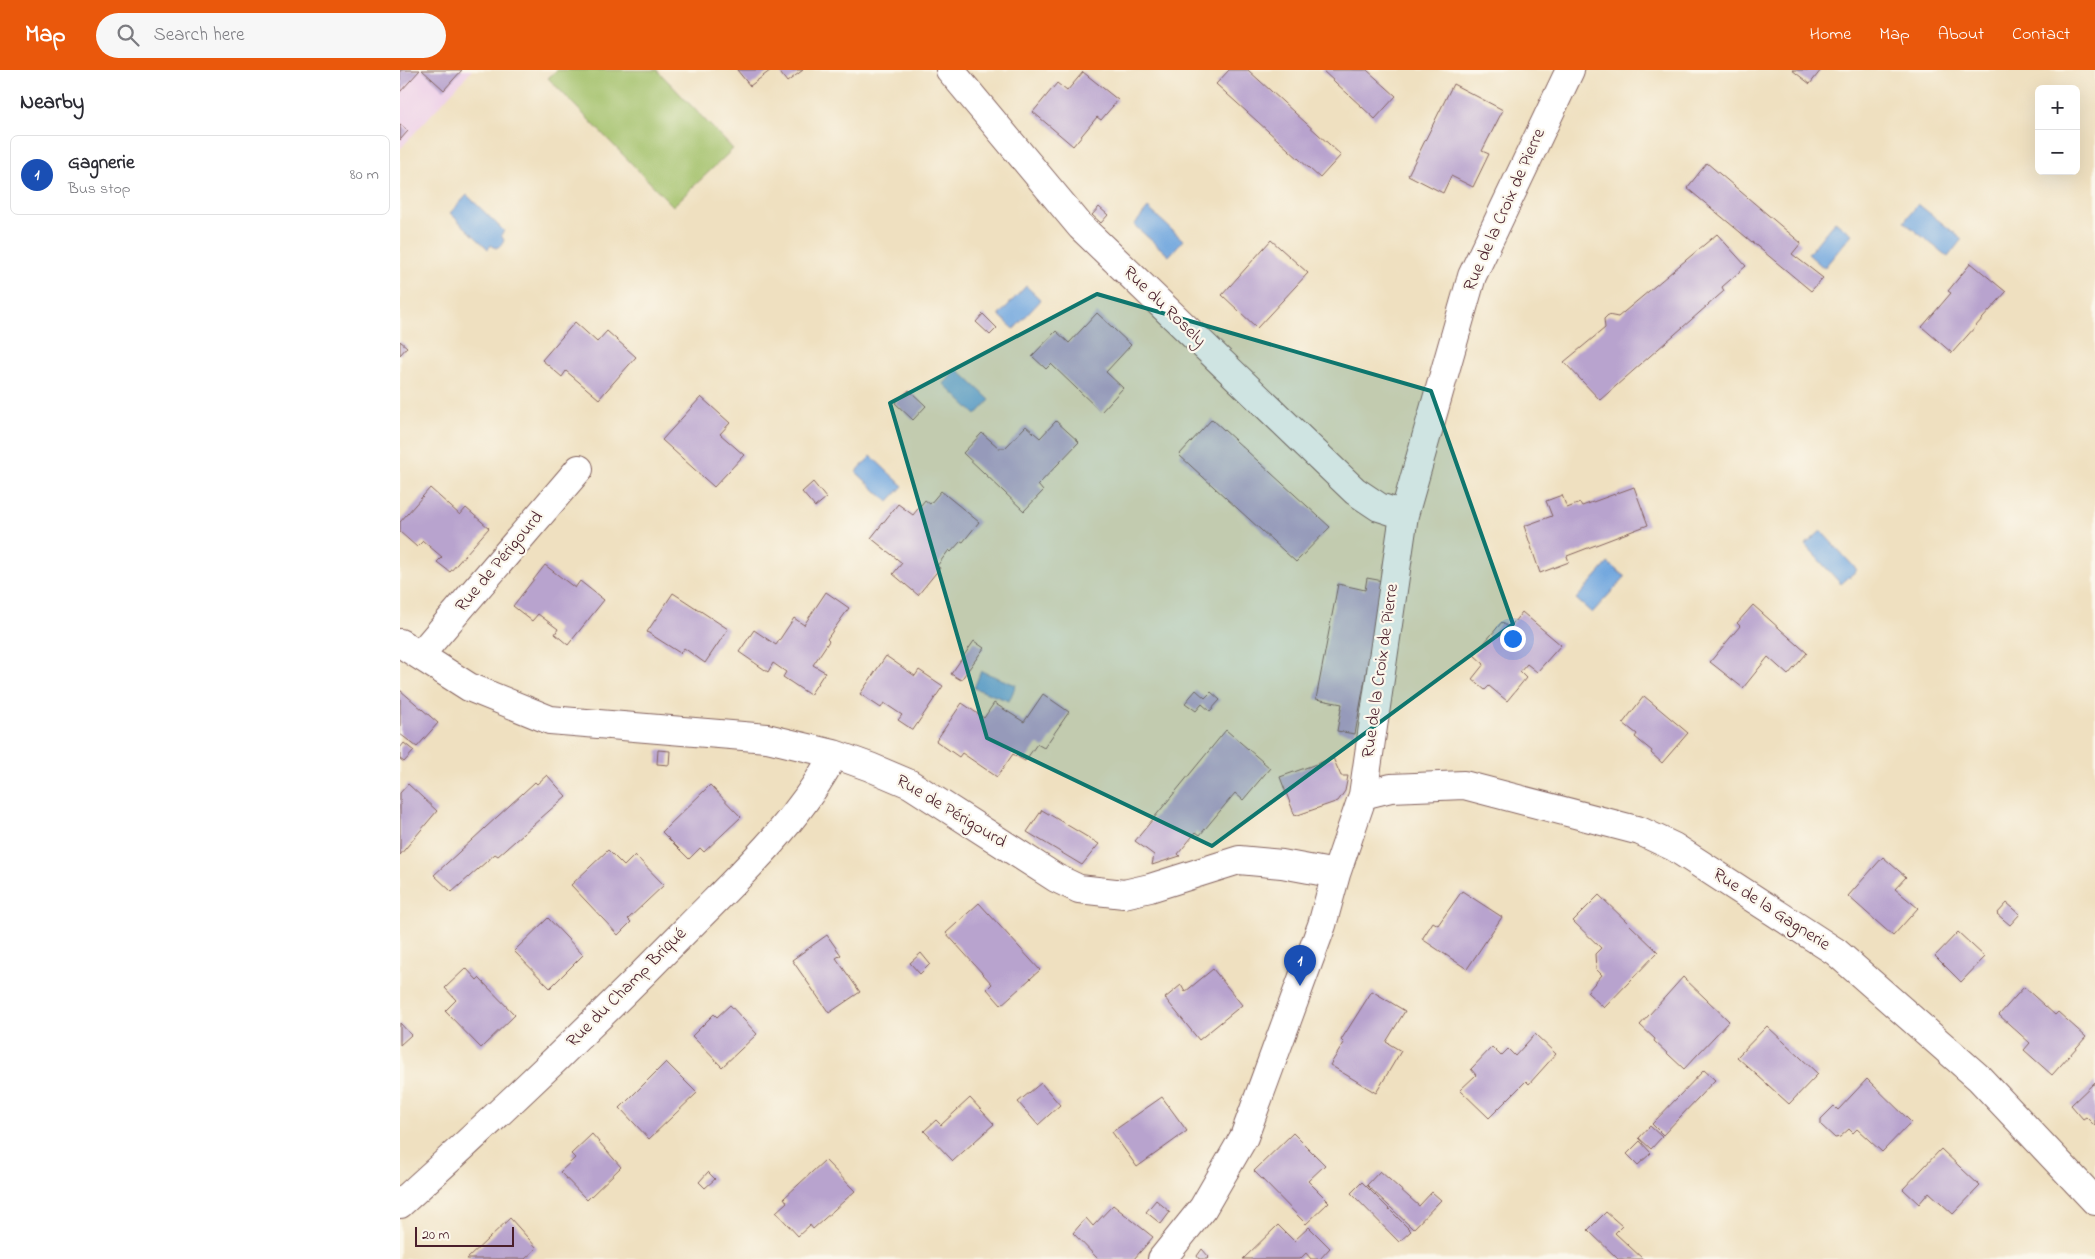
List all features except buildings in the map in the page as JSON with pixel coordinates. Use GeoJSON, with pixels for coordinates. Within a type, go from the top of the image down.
{"type":"FeatureCollection","features":[{"type":"Feature","properties":{"kind":"street","name":"Rue du Rosely"},"geometry":{"type":"LineString","coordinates":[[950,70],[1081,227],[1355,491],[1379,507],[1404,515]]}},
{"type":"Feature","properties":{"kind":"street","name":"Rue de la Croix de Pierre"},"geometry":{"type":"LineString","coordinates":[[1162,1259],[1203,1208],[1244,1137],[1322,925],[1336,874],[1363,794],[1404,515],[1472,276],[1570,70]]}},
{"type":"Feature","properties":{"kind":"street","name":"Rue de Périgourd"},"geometry":{"type":"LineString","coordinates":[[579,469],[410,649],[469,686],[550,720],[767,738],[834,754],[910,784],[1056,878],[1079,889],[1100,893],[1124,894],[1150,888],[1239,860],[1282,864],[1336,874]]}},
{"type":"Feature","properties":{"kind":"street","name":"Rue du Champ Briqué"},"geometry":{"type":"LineString","coordinates":[[400,1204],[474,1138],[607,1010],[782,831],[819,782],[834,754]]}},
{"type":"Feature","properties":{"kind":"street","name":"Rue de la Gagnerie"},"geometry":{"type":"LineString","coordinates":[[1363,794],[1391,788],[1464,784],[1640,831],[1674,848],[1836,952],[1979,1078],[2095,1201]]}},
{"type":"Feature","properties":{"kind":"highlighted area"},"geometry":{"type":"Polygon","coordinates":[[[1097,294],[1431,391],[1513,624],[1212,846],[987,738],[890,403],[1097,294]]]}},
{"type":"Feature","properties":{"kind":"shaded area"},"geometry":{"type":"Polygon","coordinates":[[[400,70],[472,70],[400,149],[400,70]]]}},
{"type":"Feature","properties":{"kind":"green space"},"geometry":{"type":"Polygon","coordinates":[[[557,70],[657,70],[733,149],[673,206],[548,78],[557,70]]]}},
{"type":"Feature","properties":{"kind":"water"},"geometry":{"type":"Polygon","coordinates":[[[467,195],[504,231],[501,235],[504,240],[502,245],[496,248],[491,245],[488,249],[450,213],[467,195]]]}},
{"type":"Feature","properties":{"kind":"water"},"geometry":{"type":"Polygon","coordinates":[[[1918,204],[1962,239],[1948,257],[1904,222],[1918,204]]]}},
{"type":"Feature","properties":{"kind":"water"},"geometry":{"type":"Polygon","coordinates":[[[1148,208],[1183,240],[1169,256],[1134,225],[1148,208]]]}},
{"type":"Feature","properties":{"kind":"water"},"geometry":{"type":"Polygon","coordinates":[[[1835,221],[1852,234],[1824,268],[1808,254],[1835,221]]]}},
{"type":"Feature","properties":{"kind":"water"},"geometry":{"type":"Polygon","coordinates":[[[1026,286],[1041,300],[1014,329],[999,315],[1026,286]]]}},
{"type":"Feature","properties":{"kind":"water"},"geometry":{"type":"Polygon","coordinates":[[[957,369],[990,400],[976,415],[944,384],[957,369]]]}},
{"type":"Feature","properties":{"kind":"water"},"geometry":{"type":"Polygon","coordinates":[[[871,456],[903,486],[888,502],[856,472],[871,456]]]}},
{"type":"Feature","properties":{"kind":"water"},"geometry":{"type":"Polygon","coordinates":[[[1821,531],[1857,570],[1841,584],[1805,545],[1821,531]]]}},
{"type":"Feature","properties":{"kind":"water"},"geometry":{"type":"Polygon","coordinates":[[[1608,563],[1625,577],[1592,613],[1576,599],[1608,563]]]}},
{"type":"Feature","properties":{"kind":"water"},"geometry":{"type":"Polygon","coordinates":[[[981,671],[1016,685],[1009,701],[974,688],[981,671]]]}},
{"type":"Feature","properties":{"kind":"place","name":"Gagnerie"},"geometry":{"type":"Point","coordinates":[1300,986]}}]}
